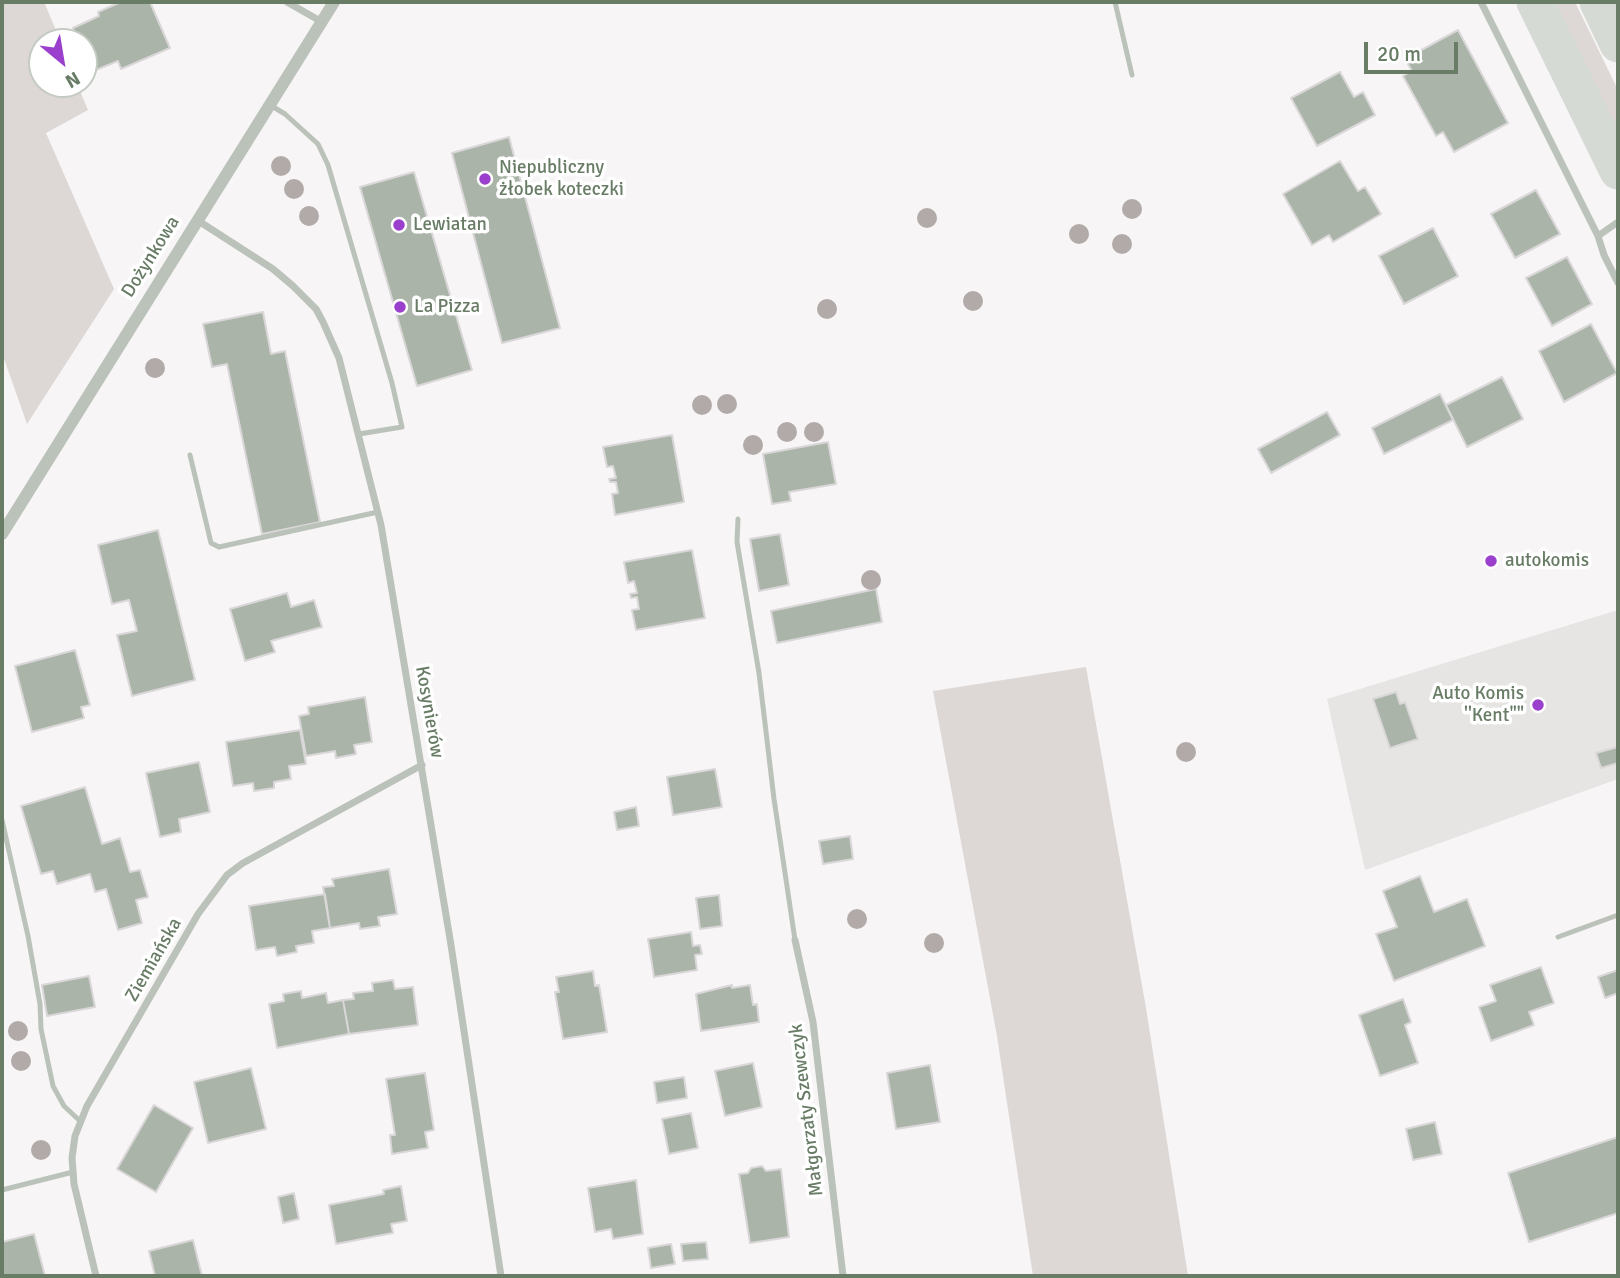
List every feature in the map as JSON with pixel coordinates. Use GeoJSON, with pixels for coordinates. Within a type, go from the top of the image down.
{"type":"FeatureCollection","features":[{"type":"Feature","properties":{"kind":"main road"},"geometry":{"type":"LineString","coordinates":[[1535,2],[1618,171]]}},
{"type":"Feature","properties":{"kind":"main road"},"geometry":{"type":"LineString","coordinates":[[1598,2],[1618,44]]}},
{"type":"Feature","properties":{"kind":"street"},"geometry":{"type":"LineString","coordinates":[[287,2],[322,22]]}},
{"type":"Feature","properties":{"kind":"street","name":"Dożynkowa"},"geometry":{"type":"LineString","coordinates":[[2,534],[334,2]]}},
{"type":"Feature","properties":{"kind":"street"},"geometry":{"type":"LineString","coordinates":[[1481,2],[1598,236],[1618,283]]}},
{"type":"Feature","properties":{"kind":"street","name":"Kosynierów"},"geometry":{"type":"LineString","coordinates":[[197,220],[273,269],[316,309],[339,358],[379,512],[422,765],[501,1276]]}},
{"type":"Feature","properties":{"kind":"street"},"geometry":{"type":"LineString","coordinates":[[1598,236],[1618,222]]}},
{"type":"Feature","properties":{"kind":"street","name":"Ziemiańska"},"geometry":{"type":"LineString","coordinates":[[96,1276],[73,1172],[74,1147],[80,1121],[198,914],[227,875],[283,840],[422,765]]}},
{"type":"Feature","properties":{"kind":"street","name":"Małgorzaty Szewczyk"},"geometry":{"type":"LineString","coordinates":[[795,940],[813,1022],[843,1276]]}},
{"type":"Feature","properties":{"kind":"lane"},"geometry":{"type":"LineString","coordinates":[[1115,2],[1132,75]]}},
{"type":"Feature","properties":{"kind":"lane"},"geometry":{"type":"LineString","coordinates":[[270,105],[285,114],[318,144],[328,165],[392,383],[402,427],[359,434]]}},
{"type":"Feature","properties":{"kind":"lane"},"geometry":{"type":"LineString","coordinates":[[191,455],[211,543],[219,547],[379,512]]}},
{"type":"Feature","properties":{"kind":"lane"},"geometry":{"type":"LineString","coordinates":[[738,519],[737,542],[759,673],[795,940]]}},
{"type":"Feature","properties":{"kind":"lane"},"geometry":{"type":"LineString","coordinates":[[2,820],[28,936],[40,1004],[41,1029],[54,1086],[64,1106],[80,1121]]}},
{"type":"Feature","properties":{"kind":"lane"},"geometry":{"type":"LineString","coordinates":[[1558,937],[1618,915]]}},
{"type":"Feature","properties":{"kind":"lane"},"geometry":{"type":"LineString","coordinates":[[2,1190],[73,1172]]}},
{"type":"Feature","properties":{"kind":"shaded area"},"geometry":{"type":"Polygon","coordinates":[[[2,2],[44,2],[55,28],[28,28],[28,98],[83,98],[88,110],[46,133],[114,289],[27,424],[2,353],[2,2]]]}},
{"type":"Feature","properties":{"kind":"shaded area"},"geometry":{"type":"Polygon","coordinates":[[[1555,2],[1575,2],[1618,90],[1618,130],[1555,2]]]}},
{"type":"Feature","properties":{"kind":"shaded area","name":"autokomis"},"geometry":{"type":"Polygon","coordinates":[[[1618,610],[1618,779],[1365,870],[1327,699],[1618,610]]]}},
{"type":"Feature","properties":{"kind":"shaded area"},"geometry":{"type":"Polygon","coordinates":[[[1086,667],[1146,1008],[1188,1276],[1033,1276],[997,1036],[933,691],[1086,667]]]}},
{"type":"Feature","properties":{"kind":"building"},"geometry":{"type":"Polygon","coordinates":[[[121,2],[150,2],[170,48],[121,69],[118,61],[98,69],[98,28],[73,28],[99,16],[98,12],[121,2]]]}},
{"type":"Feature","properties":{"kind":"building"},"geometry":{"type":"Polygon","coordinates":[[[1458,30],[1508,123],[1454,152],[1443,132],[1436,136],[1403,76],[1412,71],[1405,59],[1458,30]]]}},
{"type":"Feature","properties":{"kind":"building"},"geometry":{"type":"Polygon","coordinates":[[[1340,72],[1354,97],[1363,92],[1375,115],[1317,146],[1291,98],[1340,72]]]}},
{"type":"Feature","properties":{"kind":"building"},"geometry":{"type":"Polygon","coordinates":[[[509,137],[560,328],[502,343],[452,153],[509,137]]]}},
{"type":"Feature","properties":{"kind":"building"},"geometry":{"type":"Polygon","coordinates":[[[1340,161],[1358,191],[1365,187],[1381,214],[1333,242],[1329,235],[1312,245],[1283,194],[1340,161]]]}},
{"type":"Feature","properties":{"kind":"building"},"geometry":{"type":"Polygon","coordinates":[[[414,172],[472,370],[417,386],[360,187],[414,172]]]}},
{"type":"Feature","properties":{"kind":"building"},"geometry":{"type":"Polygon","coordinates":[[[1536,190],[1560,234],[1515,258],[1491,214],[1536,190]]]}},
{"type":"Feature","properties":{"kind":"building"},"geometry":{"type":"Polygon","coordinates":[[[1433,228],[1458,276],[1404,304],[1379,256],[1433,228]]]}},
{"type":"Feature","properties":{"kind":"building"},"geometry":{"type":"Polygon","coordinates":[[[1567,257],[1592,304],[1552,326],[1526,278],[1567,257]]]}},
{"type":"Feature","properties":{"kind":"building"},"geometry":{"type":"Polygon","coordinates":[[[263,312],[271,354],[285,351],[320,522],[262,534],[227,364],[212,367],[203,324],[263,312]]]}},
{"type":"Feature","properties":{"kind":"building"},"geometry":{"type":"Polygon","coordinates":[[[1591,324],[1617,373],[1564,402],[1539,351],[1591,324]]]}},
{"type":"Feature","properties":{"kind":"building"},"geometry":{"type":"Polygon","coordinates":[[[1502,377],[1523,419],[1467,447],[1446,405],[1502,377]]]}},
{"type":"Feature","properties":{"kind":"building"},"geometry":{"type":"Polygon","coordinates":[[[1440,394],[1453,420],[1384,454],[1372,428],[1440,394]]]}},
{"type":"Feature","properties":{"kind":"building"},"geometry":{"type":"Polygon","coordinates":[[[1327,412],[1340,435],[1271,473],[1258,449],[1327,412]]]}},
{"type":"Feature","properties":{"kind":"building"},"geometry":{"type":"Polygon","coordinates":[[[672,435],[684,502],[615,515],[612,494],[618,493],[616,482],[610,482],[609,479],[616,478],[613,466],[607,467],[603,447],[672,435]]]}},
{"type":"Feature","properties":{"kind":"building"},"geometry":{"type":"Polygon","coordinates":[[[828,442],[836,484],[789,492],[791,501],[772,504],[763,454],[828,442]]]}},
{"type":"Feature","properties":{"kind":"building"},"geometry":{"type":"Polygon","coordinates":[[[158,530],[195,680],[132,696],[117,635],[137,631],[129,600],[112,604],[98,545],[158,530]]]}},
{"type":"Feature","properties":{"kind":"building"},"geometry":{"type":"Polygon","coordinates":[[[780,534],[789,585],[759,591],[750,539],[780,534]]]}},
{"type":"Feature","properties":{"kind":"building"},"geometry":{"type":"Polygon","coordinates":[[[692,550],[705,618],[636,630],[632,610],[639,609],[637,597],[631,598],[630,594],[637,593],[634,581],[628,583],[624,562],[692,550]]]}},
{"type":"Feature","properties":{"kind":"building"},"geometry":{"type":"Polygon","coordinates":[[[876,589],[882,622],[777,643],[771,611],[876,589]]]}},
{"type":"Feature","properties":{"kind":"building"},"geometry":{"type":"Polygon","coordinates":[[[287,593],[291,607],[314,600],[322,627],[271,641],[275,652],[245,661],[230,609],[287,593]]]}},
{"type":"Feature","properties":{"kind":"building"},"geometry":{"type":"Polygon","coordinates":[[[75,650],[90,705],[81,707],[84,718],[32,732],[15,666],[75,650]]]}},
{"type":"Feature","properties":{"kind":"building"},"geometry":{"type":"Polygon","coordinates":[[[1396,692],[1400,704],[1405,702],[1418,739],[1390,748],[1373,699],[1396,692]]]}},
{"type":"Feature","properties":{"kind":"building"},"geometry":{"type":"Polygon","coordinates":[[[365,697],[372,742],[354,745],[356,754],[336,758],[335,751],[306,756],[299,716],[309,714],[308,707],[365,697]]]}},
{"type":"Feature","properties":{"kind":"building"},"geometry":{"type":"Polygon","coordinates":[[[300,730],[306,764],[289,766],[291,779],[274,782],[274,788],[254,791],[253,783],[233,786],[226,742],[300,730]]]}},
{"type":"Feature","properties":{"kind":"building"},"geometry":{"type":"Polygon","coordinates":[[[1618,747],[1618,763],[1601,768],[1596,753],[1618,747]]]}},
{"type":"Feature","properties":{"kind":"building"},"geometry":{"type":"Polygon","coordinates":[[[199,762],[210,812],[179,819],[181,832],[160,837],[146,773],[199,762]]]}},
{"type":"Feature","properties":{"kind":"building"},"geometry":{"type":"Polygon","coordinates":[[[715,769],[722,807],[673,815],[667,777],[715,769]]]}},
{"type":"Feature","properties":{"kind":"building"},"geometry":{"type":"Polygon","coordinates":[[[85,787],[102,844],[120,838],[130,872],[140,870],[148,897],[136,900],[142,923],[118,930],[106,889],[95,892],[90,874],[57,884],[53,871],[41,874],[21,806],[85,787]]]}},
{"type":"Feature","properties":{"kind":"building"},"geometry":{"type":"Polygon","coordinates":[[[636,807],[639,826],[617,830],[614,812],[636,807]]]}},
{"type":"Feature","properties":{"kind":"building"},"geometry":{"type":"Polygon","coordinates":[[[850,836],[853,859],[823,864],[819,841],[850,836]]]}},
{"type":"Feature","properties":{"kind":"building"},"geometry":{"type":"Polygon","coordinates":[[[389,869],[397,914],[378,917],[380,926],[360,929],[359,923],[330,928],[323,887],[334,886],[332,879],[389,869]]]}},
{"type":"Feature","properties":{"kind":"building"},"geometry":{"type":"Polygon","coordinates":[[[1420,876],[1434,912],[1467,899],[1485,946],[1394,981],[1376,934],[1397,927],[1383,891],[1420,876]]]}},
{"type":"Feature","properties":{"kind":"building"},"geometry":{"type":"Polygon","coordinates":[[[325,894],[330,928],[312,931],[314,943],[296,946],[297,952],[277,956],[275,947],[256,950],[249,906],[325,894]]]}},
{"type":"Feature","properties":{"kind":"building"},"geometry":{"type":"Polygon","coordinates":[[[719,895],[722,926],[700,929],[696,898],[719,895]]]}},
{"type":"Feature","properties":{"kind":"building"},"geometry":{"type":"Polygon","coordinates":[[[691,932],[693,946],[700,945],[702,954],[695,955],[697,970],[654,977],[648,939],[691,932]]]}},
{"type":"Feature","properties":{"kind":"building"},"geometry":{"type":"Polygon","coordinates":[[[1541,967],[1554,1003],[1529,1012],[1534,1025],[1491,1041],[1479,1007],[1496,1001],[1490,985],[1541,967]]]}},
{"type":"Feature","properties":{"kind":"building"},"geometry":{"type":"Polygon","coordinates":[[[1618,970],[1618,993],[1605,998],[1598,977],[1618,970]]]}},
{"type":"Feature","properties":{"kind":"building"},"geometry":{"type":"Polygon","coordinates":[[[593,971],[595,986],[599,985],[607,1032],[563,1039],[555,992],[559,992],[556,977],[593,971]]]}},
{"type":"Feature","properties":{"kind":"building"},"geometry":{"type":"Polygon","coordinates":[[[89,976],[95,1007],[47,1016],[42,985],[89,976]]]}},
{"type":"Feature","properties":{"kind":"building"},"geometry":{"type":"Polygon","coordinates":[[[393,980],[395,989],[413,987],[418,1025],[349,1034],[343,1000],[354,999],[353,993],[373,991],[372,983],[393,980]]]}},
{"type":"Feature","properties":{"kind":"building"},"geometry":{"type":"Polygon","coordinates":[[[732,985],[732,988],[750,985],[753,1005],[757,1004],[759,1022],[701,1031],[696,994],[732,985]]]}},
{"type":"Feature","properties":{"kind":"building"},"geometry":{"type":"Polygon","coordinates":[[[301,991],[302,998],[326,993],[328,1003],[343,1000],[349,1034],[277,1048],[269,1004],[284,1001],[283,994],[301,991]]]}},
{"type":"Feature","properties":{"kind":"building"},"geometry":{"type":"Polygon","coordinates":[[[1403,999],[1411,1022],[1405,1025],[1418,1063],[1380,1076],[1359,1015],[1403,999]]]}},
{"type":"Feature","properties":{"kind":"building"},"geometry":{"type":"Polygon","coordinates":[[[753,1063],[762,1107],[725,1116],[715,1071],[753,1063]]]}},
{"type":"Feature","properties":{"kind":"building"},"geometry":{"type":"Polygon","coordinates":[[[930,1065],[940,1122],[896,1129],[887,1073],[930,1065]]]}},
{"type":"Feature","properties":{"kind":"building"},"geometry":{"type":"Polygon","coordinates":[[[251,1068],[266,1129],[208,1143],[194,1082],[251,1068]]]}},
{"type":"Feature","properties":{"kind":"building"},"geometry":{"type":"Polygon","coordinates":[[[425,1073],[434,1130],[425,1132],[428,1148],[392,1154],[390,1135],[395,1135],[386,1079],[425,1073]]]}},
{"type":"Feature","properties":{"kind":"building"},"geometry":{"type":"Polygon","coordinates":[[[684,1077],[687,1098],[657,1103],[654,1082],[684,1077]]]}},
{"type":"Feature","properties":{"kind":"building"},"geometry":{"type":"Polygon","coordinates":[[[154,1105],[193,1128],[156,1192],[117,1169],[154,1105]]]}},
{"type":"Feature","properties":{"kind":"building"},"geometry":{"type":"Polygon","coordinates":[[[691,1113],[698,1148],[669,1154],[662,1119],[691,1113]]]}},
{"type":"Feature","properties":{"kind":"building"},"geometry":{"type":"Polygon","coordinates":[[[1435,1122],[1442,1154],[1413,1160],[1406,1129],[1435,1122]]]}},
{"type":"Feature","properties":{"kind":"building"},"geometry":{"type":"Polygon","coordinates":[[[1618,1137],[1618,1213],[1529,1242],[1508,1173],[1618,1137]]]}},
{"type":"Feature","properties":{"kind":"building"},"geometry":{"type":"Polygon","coordinates":[[[762,1166],[766,1171],[781,1169],[789,1237],[750,1243],[739,1174],[762,1166]]]}},
{"type":"Feature","properties":{"kind":"building"},"geometry":{"type":"Polygon","coordinates":[[[636,1180],[643,1234],[613,1239],[611,1229],[595,1232],[588,1188],[636,1180]]]}},
{"type":"Feature","properties":{"kind":"building"},"geometry":{"type":"Polygon","coordinates":[[[401,1186],[407,1221],[391,1224],[393,1233],[336,1244],[329,1205],[384,1194],[383,1190],[401,1186]]]}},
{"type":"Feature","properties":{"kind":"building"},"geometry":{"type":"Polygon","coordinates":[[[294,1193],[299,1219],[283,1223],[278,1197],[294,1193]]]}},
{"type":"Feature","properties":{"kind":"building"},"geometry":{"type":"Polygon","coordinates":[[[34,1234],[45,1276],[2,1276],[2,1242],[34,1234]]]}},
{"type":"Feature","properties":{"kind":"building"},"geometry":{"type":"Polygon","coordinates":[[[193,1240],[202,1276],[155,1276],[149,1251],[193,1240]]]}},
{"type":"Feature","properties":{"kind":"building"},"geometry":{"type":"Polygon","coordinates":[[[706,1242],[708,1259],[683,1261],[681,1244],[706,1242]]]}},
{"type":"Feature","properties":{"kind":"building"},"geometry":{"type":"Polygon","coordinates":[[[671,1244],[675,1264],[651,1268],[648,1248],[671,1244]]]}},
{"type":"Feature","properties":{"kind":"place","name":"Niepubliczny żłobek koteczki"},"geometry":{"type":"Point","coordinates":[485,179]}},
{"type":"Feature","properties":{"kind":"place","name":"Lewiatan"},"geometry":{"type":"Point","coordinates":[399,225]}},
{"type":"Feature","properties":{"kind":"place","name":"La Pizza"},"geometry":{"type":"Point","coordinates":[400,307]}},
{"type":"Feature","properties":{"kind":"place","name":"autokomis"},"geometry":{"type":"Point","coordinates":[1491,561]}},
{"type":"Feature","properties":{"kind":"place","name":"Auto Komis ''Kent\"\""},"geometry":{"type":"Point","coordinates":[1538,705]}}]}
